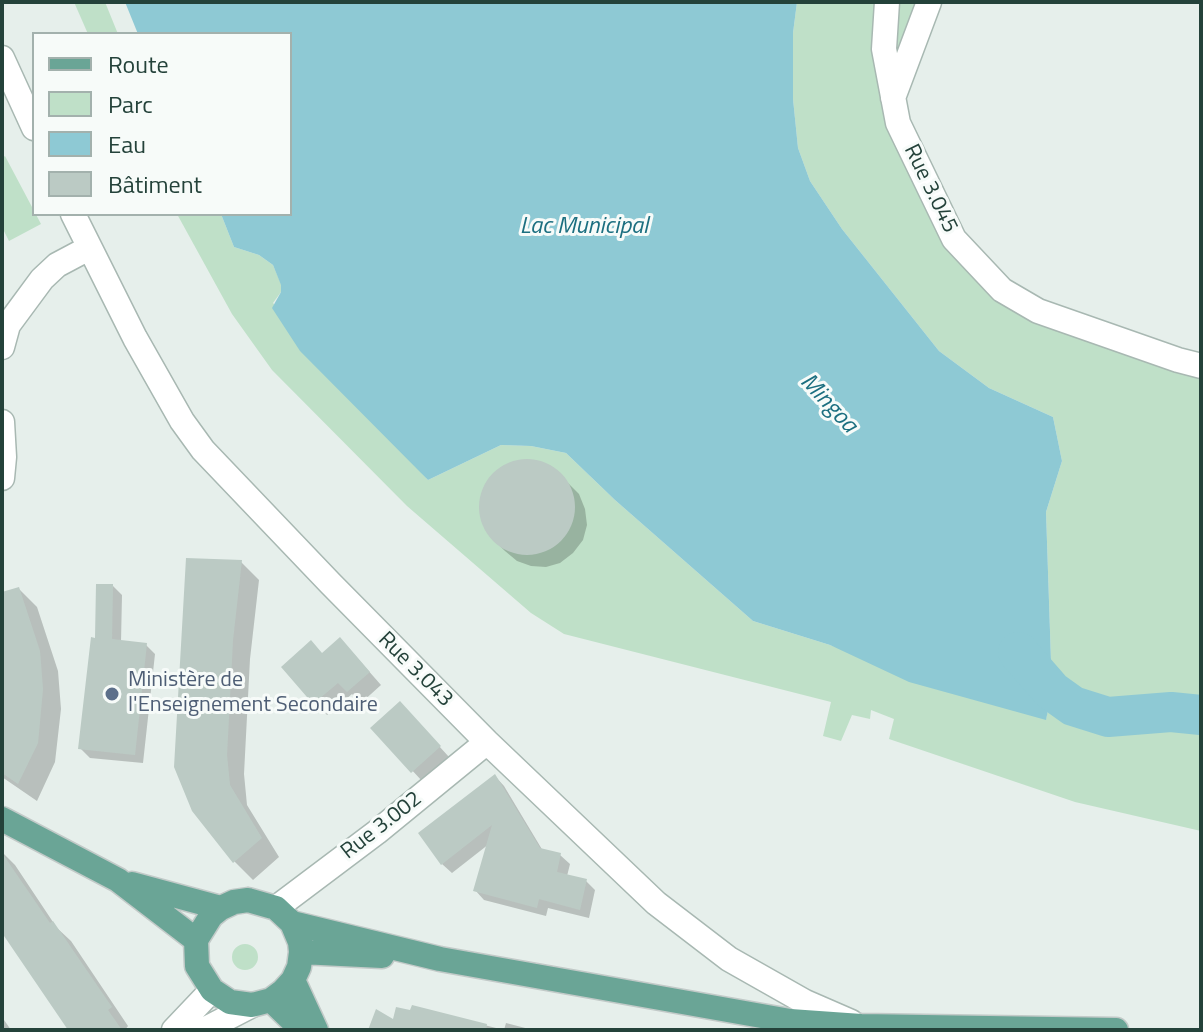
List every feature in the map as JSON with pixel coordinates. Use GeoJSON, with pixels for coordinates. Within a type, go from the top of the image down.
{"type":"FeatureCollection","features":[{"type":"Feature","properties":{"kind":"main road"},"geometry":{"type":"LineString","coordinates":[[2,819],[118,880],[196,940]]}},
{"type":"Feature","properties":{"kind":"main road"},"geometry":{"type":"LineString","coordinates":[[118,880],[221,908]]}},
{"type":"Feature","properties":{"kind":"main road"},"geometry":{"type":"LineString","coordinates":[[284,916],[300,942],[301,952],[299,967],[283,991],[262,1002],[230,1002],[212,990],[197,966],[196,940],[211,916],[221,908],[248,900],[284,916],[440,959],[790,1021],[861,1026],[1116,1030]]}},
{"type":"Feature","properties":{"kind":"main road"},"geometry":{"type":"LineString","coordinates":[[301,952],[440,959]]}},
{"type":"Feature","properties":{"kind":"main road"},"geometry":{"type":"LineString","coordinates":[[293,980],[316,1030]]}},
{"type":"Feature","properties":{"kind":"main road"},"geometry":{"type":"LineString","coordinates":[[262,1002],[302,1030]]}},
{"type":"Feature","properties":{"kind":"street","name":"Rue 3.045"},"geometry":{"type":"LineString","coordinates":[[887,2],[884,49],[898,123],[954,239],[1002,290],[1038,311],[1201,366]]}},
{"type":"Feature","properties":{"kind":"street"},"geometry":{"type":"LineString","coordinates":[[892,101],[929,2]]}},
{"type":"Feature","properties":{"kind":"street"},"geometry":{"type":"LineString","coordinates":[[2,58],[32,124]]}},
{"type":"Feature","properties":{"kind":"street","name":"Rue 3.043"},"geometry":{"type":"LineString","coordinates":[[74,216],[150,366],[203,450],[487,742],[656,903],[729,959],[832,1016],[861,1026]]}},
{"type":"Feature","properties":{"kind":"street"},"geometry":{"type":"LineString","coordinates":[[2,347],[8,325],[42,279],[57,265],[89,248]]}},
{"type":"Feature","properties":{"kind":"street"},"geometry":{"type":"LineString","coordinates":[[2,422],[2,478]]}},
{"type":"Feature","properties":{"kind":"street","name":"Rue 3.002"},"geometry":{"type":"LineString","coordinates":[[284,916],[377,832],[487,742]]}},
{"type":"Feature","properties":{"kind":"street"},"geometry":{"type":"LineString","coordinates":[[174,1030],[212,990]]}},
{"type":"Feature","properties":{"kind":"street"},"geometry":{"type":"LineString","coordinates":[[204,1030],[262,1002]]}},
{"type":"Feature","properties":{"kind":"green space"},"geometry":{"type":"Polygon","coordinates":[[[74,2],[105,2],[117,32],[87,32],[74,2]]]}},
{"type":"Feature","properties":{"kind":"green space"},"geometry":{"type":"Polygon","coordinates":[[[797,2],[920,2],[914,19],[901,131],[1001,296],[1201,364],[1201,831],[1075,802],[889,739],[894,719],[871,710],[870,719],[852,715],[841,741],[823,736],[831,702],[564,634],[531,613],[407,506],[272,370],[232,314],[178,216],[222,216],[234,247],[259,255],[273,265],[281,292],[273,303],[428,480],[501,445],[531,446],[566,453],[753,621],[830,645],[989,703],[1046,719],[1052,691],[1046,512],[1062,461],[1053,417],[989,388],[939,351],[842,229],[810,181],[798,148],[793,99],[793,33],[797,2]]]}},
{"type":"Feature","properties":{"kind":"green space"},"geometry":{"type":"Polygon","coordinates":[[[5,156],[32,207],[32,216],[37,216],[41,224],[9,241],[2,227],[2,158],[5,156]]]}},
{"type":"Feature","properties":{"kind":"green space"},"geometry":{"type":"Polygon","coordinates":[[[245,944],[254,948],[258,957],[254,966],[245,970],[236,966],[232,957],[236,948],[245,944]]]}},
{"type":"Feature","properties":{"kind":"water","name":"Lac Municipal"},"geometry":{"type":"Polygon","coordinates":[[[125,2],[797,2],[793,33],[793,99],[798,148],[810,181],[842,229],[939,351],[989,388],[1053,417],[1062,461],[1046,512],[1052,691],[1046,720],[909,682],[830,645],[753,621],[566,453],[531,446],[501,445],[428,480],[300,351],[272,308],[281,292],[273,265],[259,255],[234,247],[222,216],[292,216],[292,32],[137,32],[125,2]]]}},
{"type":"Feature","properties":{"kind":"building"},"geometry":{"type":"Polygon","coordinates":[[[527,459],[545,463],[561,473],[571,489],[575,507],[571,525],[561,541],[545,551],[527,555],[509,551],[493,541],[483,525],[479,507],[483,489],[493,473],[509,463],[527,459]]]}},
{"type":"Feature","properties":{"kind":"building"},"geometry":{"type":"Polygon","coordinates":[[[186,558],[242,560],[233,640],[227,755],[230,785],[262,838],[233,863],[192,811],[174,767],[186,558]]]}},
{"type":"Feature","properties":{"kind":"building"},"geometry":{"type":"Polygon","coordinates":[[[96,584],[113,584],[112,639],[147,643],[135,755],[78,749],[91,637],[95,638],[96,584]]]}},
{"type":"Feature","properties":{"kind":"building"},"geometry":{"type":"Polygon","coordinates":[[[19,587],[40,651],[43,689],[38,743],[18,784],[2,773],[2,592],[19,587]]]}},
{"type":"Feature","properties":{"kind":"building"},"geometry":{"type":"Polygon","coordinates":[[[340,637],[370,672],[347,692],[338,683],[313,704],[281,667],[311,640],[322,653],[340,637]]]}},
{"type":"Feature","properties":{"kind":"building"},"geometry":{"type":"Polygon","coordinates":[[[400,701],[441,746],[411,773],[370,728],[400,701]]]}},
{"type":"Feature","properties":{"kind":"building"},"geometry":{"type":"Polygon","coordinates":[[[495,774],[540,848],[561,853],[557,872],[587,879],[580,910],[539,899],[537,908],[473,891],[492,825],[441,865],[418,833],[495,774]]]}},
{"type":"Feature","properties":{"kind":"building"},"geometry":{"type":"Polygon","coordinates":[[[2,853],[112,1007],[108,1010],[122,1030],[68,1030],[2,933],[2,853]]]}},
{"type":"Feature","properties":{"kind":"building"},"geometry":{"type":"Polygon","coordinates":[[[412,1005],[487,1024],[486,1030],[368,1030],[376,1009],[393,1019],[396,1007],[410,1010],[412,1005]]]}},
{"type":"Feature","properties":{"kind":"waterway","name":"Mingoa"},"geometry":{"type":"LineString","coordinates":[[1018,652],[1052,691],[1073,706],[1108,717],[1171,712],[1201,715]]}},
{"type":"Feature","properties":{"kind":"place","name":"Ministère de l'Enseignement Secondaire"},"geometry":{"type":"Point","coordinates":[112,694]}}]}
